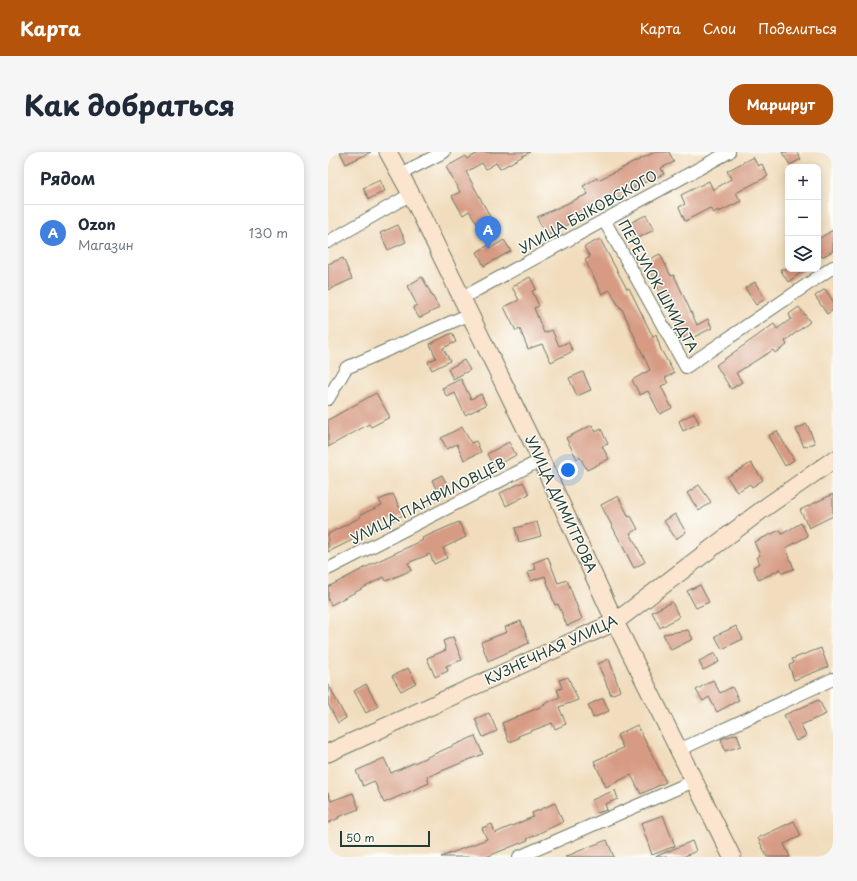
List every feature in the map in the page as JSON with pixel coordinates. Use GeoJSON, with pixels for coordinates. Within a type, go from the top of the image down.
{"type":"FeatureCollection","features":[{"type":"Feature","properties":{"kind":"main road","name":"УЛИЦА ДИМИТРОВА"},"geometry":{"type":"LineString","coordinates":[[388,152],[411,194],[470,314],[541,460],[615,622],[732,857]]}},
{"type":"Feature","properties":{"kind":"main road","name":"КУЗНЕЧНАЯ УЛИЦА"},"geometry":{"type":"LineString","coordinates":[[328,753],[615,622],[763,509],[833,460]]}},
{"type":"Feature","properties":{"kind":"street"},"geometry":{"type":"LineString","coordinates":[[400,174],[444,152]]}},
{"type":"Feature","properties":{"kind":"street","name":"УЛИЦА БЫКОВСКОГО"},"geometry":{"type":"LineString","coordinates":[[462,298],[729,152]]}},
{"type":"Feature","properties":{"kind":"street"},"geometry":{"type":"LineString","coordinates":[[328,242],[411,194]]}},
{"type":"Feature","properties":{"kind":"street","name":"ПЕРЕУЛОК ШМИДТА"},"geometry":{"type":"LineString","coordinates":[[604,220],[686,367],[833,267]]}},
{"type":"Feature","properties":{"kind":"street"},"geometry":{"type":"LineString","coordinates":[[328,399],[346,368],[470,314]]}},
{"type":"Feature","properties":{"kind":"street","name":"УЛИЦА ПАНФИЛОВЦЕВ"},"geometry":{"type":"LineString","coordinates":[[328,569],[541,460]]}},
{"type":"Feature","properties":{"kind":"street"},"geometry":{"type":"LineString","coordinates":[[679,750],[833,679]]}},
{"type":"Feature","properties":{"kind":"street"},"geometry":{"type":"LineString","coordinates":[[519,857],[694,781]]}},
{"type":"Feature","properties":{"kind":"building"},"geometry":{"type":"Polygon","coordinates":[[[340,152],[371,152],[346,164],[340,152]]]}},
{"type":"Feature","properties":{"kind":"building"},"geometry":{"type":"Polygon","coordinates":[[[480,152],[530,152],[500,169],[496,163],[486,169],[482,163],[466,172],[491,218],[479,226],[469,211],[463,215],[452,196],[460,192],[446,167],[466,156],[467,159],[480,152]]]}},
{"type":"Feature","properties":{"kind":"building"},"geometry":{"type":"Polygon","coordinates":[[[655,152],[669,152],[674,162],[661,168],[664,174],[634,187],[635,189],[546,236],[537,217],[588,194],[583,186],[597,178],[598,180],[655,152]]]}},
{"type":"Feature","properties":{"kind":"building"},"geometry":{"type":"Polygon","coordinates":[[[782,152],[797,152],[801,159],[789,164],[782,152]]]}},
{"type":"Feature","properties":{"kind":"building"},"geometry":{"type":"Polygon","coordinates":[[[753,157],[758,166],[762,164],[768,176],[736,193],[741,201],[719,212],[718,210],[713,213],[710,208],[685,221],[679,207],[685,204],[681,195],[709,181],[713,190],[731,179],[727,171],[753,157]]]}},
{"type":"Feature","properties":{"kind":"building"},"geometry":{"type":"Polygon","coordinates":[[[380,180],[385,191],[369,199],[363,188],[380,180]]]}},
{"type":"Feature","properties":{"kind":"building"},"geometry":{"type":"Polygon","coordinates":[[[646,215],[654,230],[636,239],[628,224],[646,215]]]}},
{"type":"Feature","properties":{"kind":"building"},"geometry":{"type":"Polygon","coordinates":[[[398,225],[406,242],[388,250],[380,233],[398,225]]]}},
{"type":"Feature","properties":{"kind":"building"},"geometry":{"type":"Polygon","coordinates":[[[833,230],[833,251],[822,257],[821,255],[821,237],[833,230]]]}},
{"type":"Feature","properties":{"kind":"building"},"geometry":{"type":"Polygon","coordinates":[[[600,239],[627,289],[629,288],[653,337],[656,335],[661,350],[674,373],[665,378],[668,383],[661,386],[672,408],[660,414],[648,391],[640,395],[632,380],[650,370],[621,307],[620,308],[610,290],[602,294],[585,260],[590,257],[584,247],[600,239]]]}},
{"type":"Feature","properties":{"kind":"building"},"geometry":{"type":"Polygon","coordinates":[[[504,240],[511,251],[484,266],[477,252],[489,245],[491,248],[504,240]]]}},
{"type":"Feature","properties":{"kind":"building"},"geometry":{"type":"Polygon","coordinates":[[[660,254],[671,276],[674,275],[697,325],[708,319],[712,328],[686,341],[670,309],[668,309],[646,261],[660,254]]]}},
{"type":"Feature","properties":{"kind":"building"},"geometry":{"type":"Polygon","coordinates":[[[343,258],[352,279],[328,290],[328,264],[343,258]]]}},
{"type":"Feature","properties":{"kind":"building"},"geometry":{"type":"Polygon","coordinates":[[[780,269],[785,269],[785,272],[802,272],[788,282],[780,269]]]}},
{"type":"Feature","properties":{"kind":"building"},"geometry":{"type":"Polygon","coordinates":[[[422,277],[439,308],[419,318],[413,307],[417,305],[407,286],[422,277]]]}},
{"type":"Feature","properties":{"kind":"building"},"geometry":{"type":"Polygon","coordinates":[[[530,277],[536,289],[532,291],[539,306],[534,308],[544,333],[552,330],[559,346],[568,342],[573,351],[551,362],[542,344],[528,349],[520,329],[516,331],[504,307],[519,300],[512,287],[530,277]]]}},
{"type":"Feature","properties":{"kind":"building"},"geometry":{"type":"Polygon","coordinates":[[[755,282],[765,299],[756,305],[745,288],[755,282]]]}},
{"type":"Feature","properties":{"kind":"building"},"geometry":{"type":"Polygon","coordinates":[[[825,289],[833,301],[833,310],[827,314],[815,296],[825,289]]]}},
{"type":"Feature","properties":{"kind":"building"},"geometry":{"type":"Polygon","coordinates":[[[799,307],[810,322],[785,341],[787,345],[775,353],[773,350],[736,373],[742,382],[731,389],[716,365],[774,324],[777,329],[791,319],[789,314],[799,307]]]}},
{"type":"Feature","properties":{"kind":"building"},"geometry":{"type":"Polygon","coordinates":[[[452,333],[456,342],[443,348],[450,361],[432,370],[428,362],[436,358],[430,344],[452,333]]]}},
{"type":"Feature","properties":{"kind":"building"},"geometry":{"type":"Polygon","coordinates":[[[464,360],[470,370],[453,379],[448,369],[464,360]]]}},
{"type":"Feature","properties":{"kind":"building"},"geometry":{"type":"Polygon","coordinates":[[[583,372],[591,390],[577,396],[569,378],[583,372]]]}},
{"type":"Feature","properties":{"kind":"building"},"geometry":{"type":"Polygon","coordinates":[[[461,379],[471,399],[481,394],[486,405],[465,415],[455,393],[447,397],[442,388],[461,379]]]}},
{"type":"Feature","properties":{"kind":"building"},"geometry":{"type":"Polygon","coordinates":[[[376,393],[390,417],[371,427],[369,424],[328,447],[328,420],[376,393]]]}},
{"type":"Feature","properties":{"kind":"building"},"geometry":{"type":"Polygon","coordinates":[[[694,413],[699,423],[683,431],[679,421],[694,413]]]}},
{"type":"Feature","properties":{"kind":"building"},"geometry":{"type":"Polygon","coordinates":[[[807,424],[815,443],[804,447],[796,429],[807,424]]]}},
{"type":"Feature","properties":{"kind":"building"},"geometry":{"type":"Polygon","coordinates":[[[592,425],[596,432],[601,429],[608,444],[602,446],[609,459],[587,470],[580,457],[577,459],[566,438],[592,425]]]}},
{"type":"Feature","properties":{"kind":"building"},"geometry":{"type":"Polygon","coordinates":[[[462,427],[471,443],[476,441],[481,452],[464,460],[457,444],[447,449],[441,438],[462,427]]]}},
{"type":"Feature","properties":{"kind":"building"},"geometry":{"type":"Polygon","coordinates":[[[777,431],[794,460],[785,466],[768,436],[777,431]]]}},
{"type":"Feature","properties":{"kind":"building"},"geometry":{"type":"Polygon","coordinates":[[[509,442],[516,455],[494,467],[487,454],[509,442]]]}},
{"type":"Feature","properties":{"kind":"building"},"geometry":{"type":"Polygon","coordinates":[[[751,463],[763,480],[752,487],[750,484],[737,492],[727,477],[751,463]]]}},
{"type":"Feature","properties":{"kind":"building"},"geometry":{"type":"Polygon","coordinates":[[[442,475],[450,490],[439,496],[432,480],[442,475]]]}},
{"type":"Feature","properties":{"kind":"building"},"geometry":{"type":"Polygon","coordinates":[[[523,482],[529,494],[506,506],[500,493],[523,482]]]}},
{"type":"Feature","properties":{"kind":"building"},"geometry":{"type":"Polygon","coordinates":[[[699,485],[711,502],[699,511],[687,493],[699,485]]]}},
{"type":"Feature","properties":{"kind":"building"},"geometry":{"type":"Polygon","coordinates":[[[393,494],[403,515],[328,552],[328,534],[361,517],[360,515],[382,505],[379,500],[393,494]]]}},
{"type":"Feature","properties":{"kind":"building"},"geometry":{"type":"Polygon","coordinates":[[[833,494],[833,516],[809,528],[800,510],[833,494]]]}},
{"type":"Feature","properties":{"kind":"building"},"geometry":{"type":"Polygon","coordinates":[[[618,496],[629,517],[631,516],[638,529],[630,533],[645,562],[634,568],[601,505],[618,496]]]}},
{"type":"Feature","properties":{"kind":"building"},"geometry":{"type":"Polygon","coordinates":[[[675,514],[686,532],[676,539],[664,521],[675,514]]]}},
{"type":"Feature","properties":{"kind":"building"},"geometry":{"type":"Polygon","coordinates":[[[459,522],[466,537],[443,548],[447,558],[434,564],[430,554],[408,563],[412,570],[386,581],[384,577],[331,605],[328,599],[328,587],[423,540],[422,538],[459,522]]]}},
{"type":"Feature","properties":{"kind":"building"},"geometry":{"type":"Polygon","coordinates":[[[537,522],[541,536],[519,542],[515,528],[537,522]]]}},
{"type":"Feature","properties":{"kind":"building"},"geometry":{"type":"Polygon","coordinates":[[[801,523],[808,536],[786,548],[794,569],[782,573],[781,569],[759,580],[753,567],[760,563],[757,558],[760,555],[754,542],[780,530],[782,534],[801,523]]]}},
{"type":"Feature","properties":{"kind":"building"},"geometry":{"type":"Polygon","coordinates":[[[548,557],[558,583],[567,580],[582,619],[567,626],[558,604],[555,605],[545,576],[531,581],[528,572],[536,569],[533,563],[548,557]]]}},
{"type":"Feature","properties":{"kind":"building"},"geometry":{"type":"Polygon","coordinates":[[[700,585],[709,602],[696,608],[687,591],[700,585]]]}},
{"type":"Feature","properties":{"kind":"building"},"geometry":{"type":"Polygon","coordinates":[[[672,602],[679,617],[660,628],[652,612],[672,602]]]}},
{"type":"Feature","properties":{"kind":"building"},"geometry":{"type":"Polygon","coordinates":[[[521,621],[529,643],[488,661],[481,642],[507,632],[505,627],[521,621]]]}},
{"type":"Feature","properties":{"kind":"building"},"geometry":{"type":"Polygon","coordinates":[[[736,626],[743,639],[722,649],[715,636],[736,626]]]}},
{"type":"Feature","properties":{"kind":"building"},"geometry":{"type":"Polygon","coordinates":[[[688,630],[693,639],[671,650],[663,634],[688,630]]]}},
{"type":"Feature","properties":{"kind":"building"},"geometry":{"type":"Polygon","coordinates":[[[453,637],[462,660],[446,666],[448,671],[435,677],[427,658],[446,650],[443,641],[453,637]]]}},
{"type":"Feature","properties":{"kind":"building"},"geometry":{"type":"Polygon","coordinates":[[[821,648],[828,667],[794,680],[789,665],[794,663],[792,659],[821,648]]]}},
{"type":"Feature","properties":{"kind":"building"},"geometry":{"type":"Polygon","coordinates":[[[715,653],[719,662],[703,670],[699,661],[715,653]]]}},
{"type":"Feature","properties":{"kind":"building"},"geometry":{"type":"Polygon","coordinates":[[[609,659],[620,691],[611,695],[598,664],[609,659]]]}},
{"type":"Feature","properties":{"kind":"building"},"geometry":{"type":"Polygon","coordinates":[[[408,668],[416,683],[401,691],[392,676],[408,668]]]}},
{"type":"Feature","properties":{"kind":"building"},"geometry":{"type":"Polygon","coordinates":[[[568,677],[578,700],[559,707],[566,724],[555,729],[552,723],[518,736],[519,738],[509,742],[502,723],[560,697],[557,690],[562,688],[559,680],[568,677]]]}},
{"type":"Feature","properties":{"kind":"building"},"geometry":{"type":"Polygon","coordinates":[[[713,680],[720,693],[732,687],[739,700],[717,712],[709,697],[703,701],[696,690],[713,680]]]}},
{"type":"Feature","properties":{"kind":"building"},"geometry":{"type":"Polygon","coordinates":[[[328,684],[346,718],[338,723],[328,704],[328,684]]]}},
{"type":"Feature","properties":{"kind":"building"},"geometry":{"type":"Polygon","coordinates":[[[366,684],[378,706],[366,713],[354,691],[366,684]]]}},
{"type":"Feature","properties":{"kind":"building"},"geometry":{"type":"Polygon","coordinates":[[[603,698],[609,711],[593,718],[588,705],[603,698]]]}},
{"type":"Feature","properties":{"kind":"building"},"geometry":{"type":"Polygon","coordinates":[[[819,700],[826,714],[801,725],[806,736],[796,741],[784,715],[819,700]]]}},
{"type":"Feature","properties":{"kind":"building"},"geometry":{"type":"Polygon","coordinates":[[[489,713],[497,731],[483,737],[475,719],[489,713]]]}},
{"type":"Feature","properties":{"kind":"building"},"geometry":{"type":"Polygon","coordinates":[[[637,725],[666,782],[641,794],[631,775],[606,787],[594,761],[623,748],[617,735],[637,725]]]}},
{"type":"Feature","properties":{"kind":"building"},"geometry":{"type":"Polygon","coordinates":[[[737,734],[741,746],[725,751],[721,739],[737,734]]]}},
{"type":"Feature","properties":{"kind":"building"},"geometry":{"type":"Polygon","coordinates":[[[475,736],[483,754],[427,777],[429,783],[384,803],[374,781],[363,786],[356,771],[384,758],[391,773],[475,736]]]}},
{"type":"Feature","properties":{"kind":"building"},"geometry":{"type":"Polygon","coordinates":[[[615,790],[618,799],[605,804],[607,810],[597,813],[592,800],[615,790]]]}},
{"type":"Feature","properties":{"kind":"building"},"geometry":{"type":"Polygon","coordinates":[[[328,793],[331,801],[353,793],[359,809],[338,817],[339,818],[328,823],[328,793]]]}},
{"type":"Feature","properties":{"kind":"building"},"geometry":{"type":"Polygon","coordinates":[[[555,803],[563,822],[527,839],[528,840],[486,857],[441,857],[487,839],[482,828],[492,824],[495,833],[533,817],[532,813],[555,803]]]}},
{"type":"Feature","properties":{"kind":"building"},"geometry":{"type":"Polygon","coordinates":[[[663,815],[675,846],[652,855],[641,823],[663,815]]]}},
{"type":"Feature","properties":{"kind":"building"},"geometry":{"type":"Polygon","coordinates":[[[794,821],[801,836],[784,844],[790,857],[767,857],[758,838],[794,821]]]}},
{"type":"Feature","properties":{"kind":"building"},"geometry":{"type":"Polygon","coordinates":[[[607,840],[614,857],[565,857],[591,846],[607,840]]]}},
{"type":"Feature","properties":{"kind":"building"},"geometry":{"type":"Polygon","coordinates":[[[692,841],[696,851],[683,857],[655,857],[692,841]]]}},
{"type":"Feature","properties":{"kind":"place","name":"Ozon"},"geometry":{"type":"Point","coordinates":[488,249]}}]}
